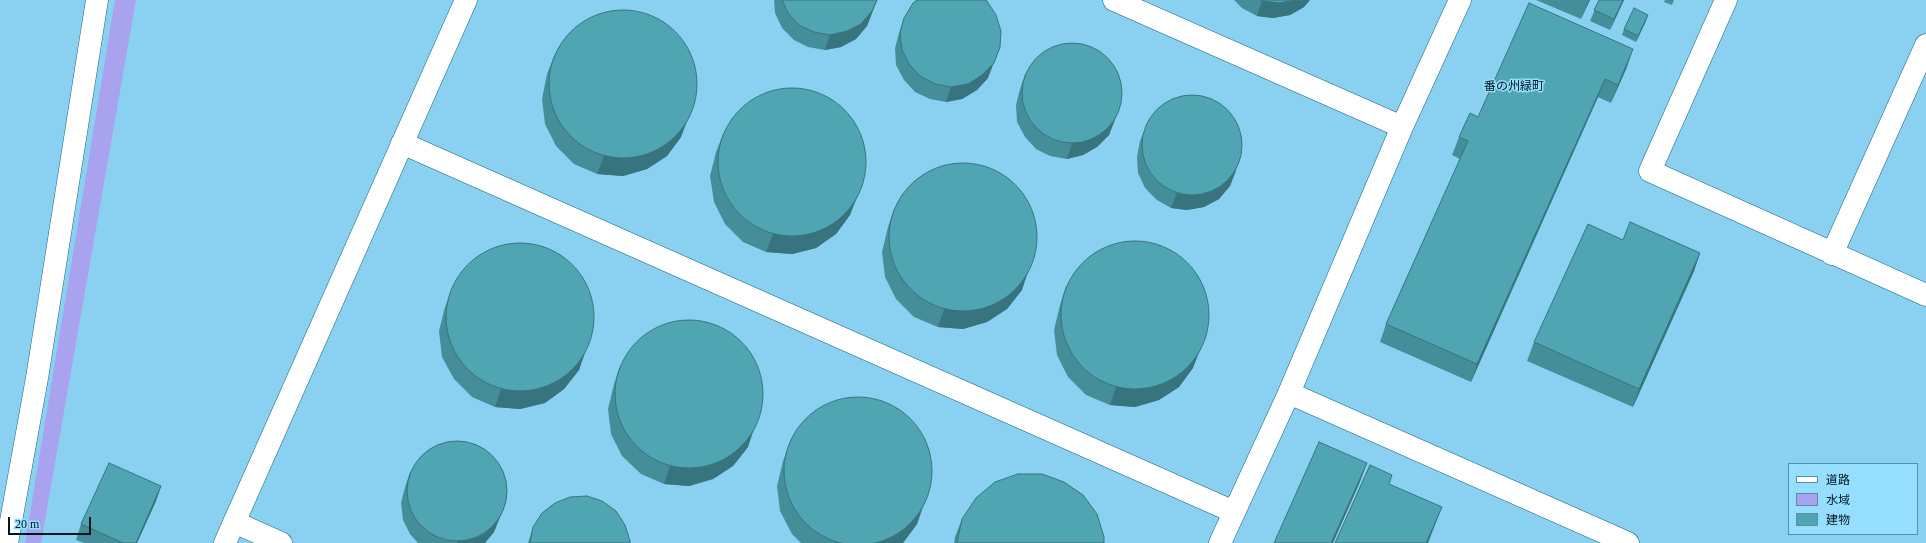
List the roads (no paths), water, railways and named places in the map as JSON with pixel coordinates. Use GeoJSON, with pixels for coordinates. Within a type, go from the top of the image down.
{"type":"FeatureCollection","features":[{"type":"Feature","properties":{"kind":"lane"},"geometry":{"type":"LineString","coordinates":[[7,543],[37,378],[97,0]]}},
{"type":"Feature","properties":{"kind":"lane"},"geometry":{"type":"LineString","coordinates":[[225,543],[466,0]]}},
{"type":"Feature","properties":{"kind":"lane"},"geometry":{"type":"LineString","coordinates":[[1114,0],[1402,128]]}},
{"type":"Feature","properties":{"kind":"lane"},"geometry":{"type":"LineString","coordinates":[[1220,543],[1289,392],[1402,128],[1460,0]]}},
{"type":"Feature","properties":{"kind":"lane"},"geometry":{"type":"LineString","coordinates":[[1726,0],[1650,171],[1926,295]]}},
{"type":"Feature","properties":{"kind":"lane"},"geometry":{"type":"LineString","coordinates":[[1832,254],[1926,44]]}},
{"type":"Feature","properties":{"kind":"lane"},"geometry":{"type":"LineString","coordinates":[[402,143],[1234,512]]}},
{"type":"Feature","properties":{"kind":"lane"},"geometry":{"type":"LineString","coordinates":[[1289,392],[1628,543]]}},
{"type":"Feature","properties":{"kind":"lane"},"geometry":{"type":"LineString","coordinates":[[234,522],[281,543]]}},
{"type":"Feature","properties":{"kind":"water"},"geometry":{"type":"Polygon","coordinates":[[[115,0],[136,0],[41,543],[25,543],[115,0]]]}},
{"type":"Feature","properties":{"kind":"district","name":"番の州緑町"},"geometry":{"type":"Point","coordinates":[1514,87]}}]}
